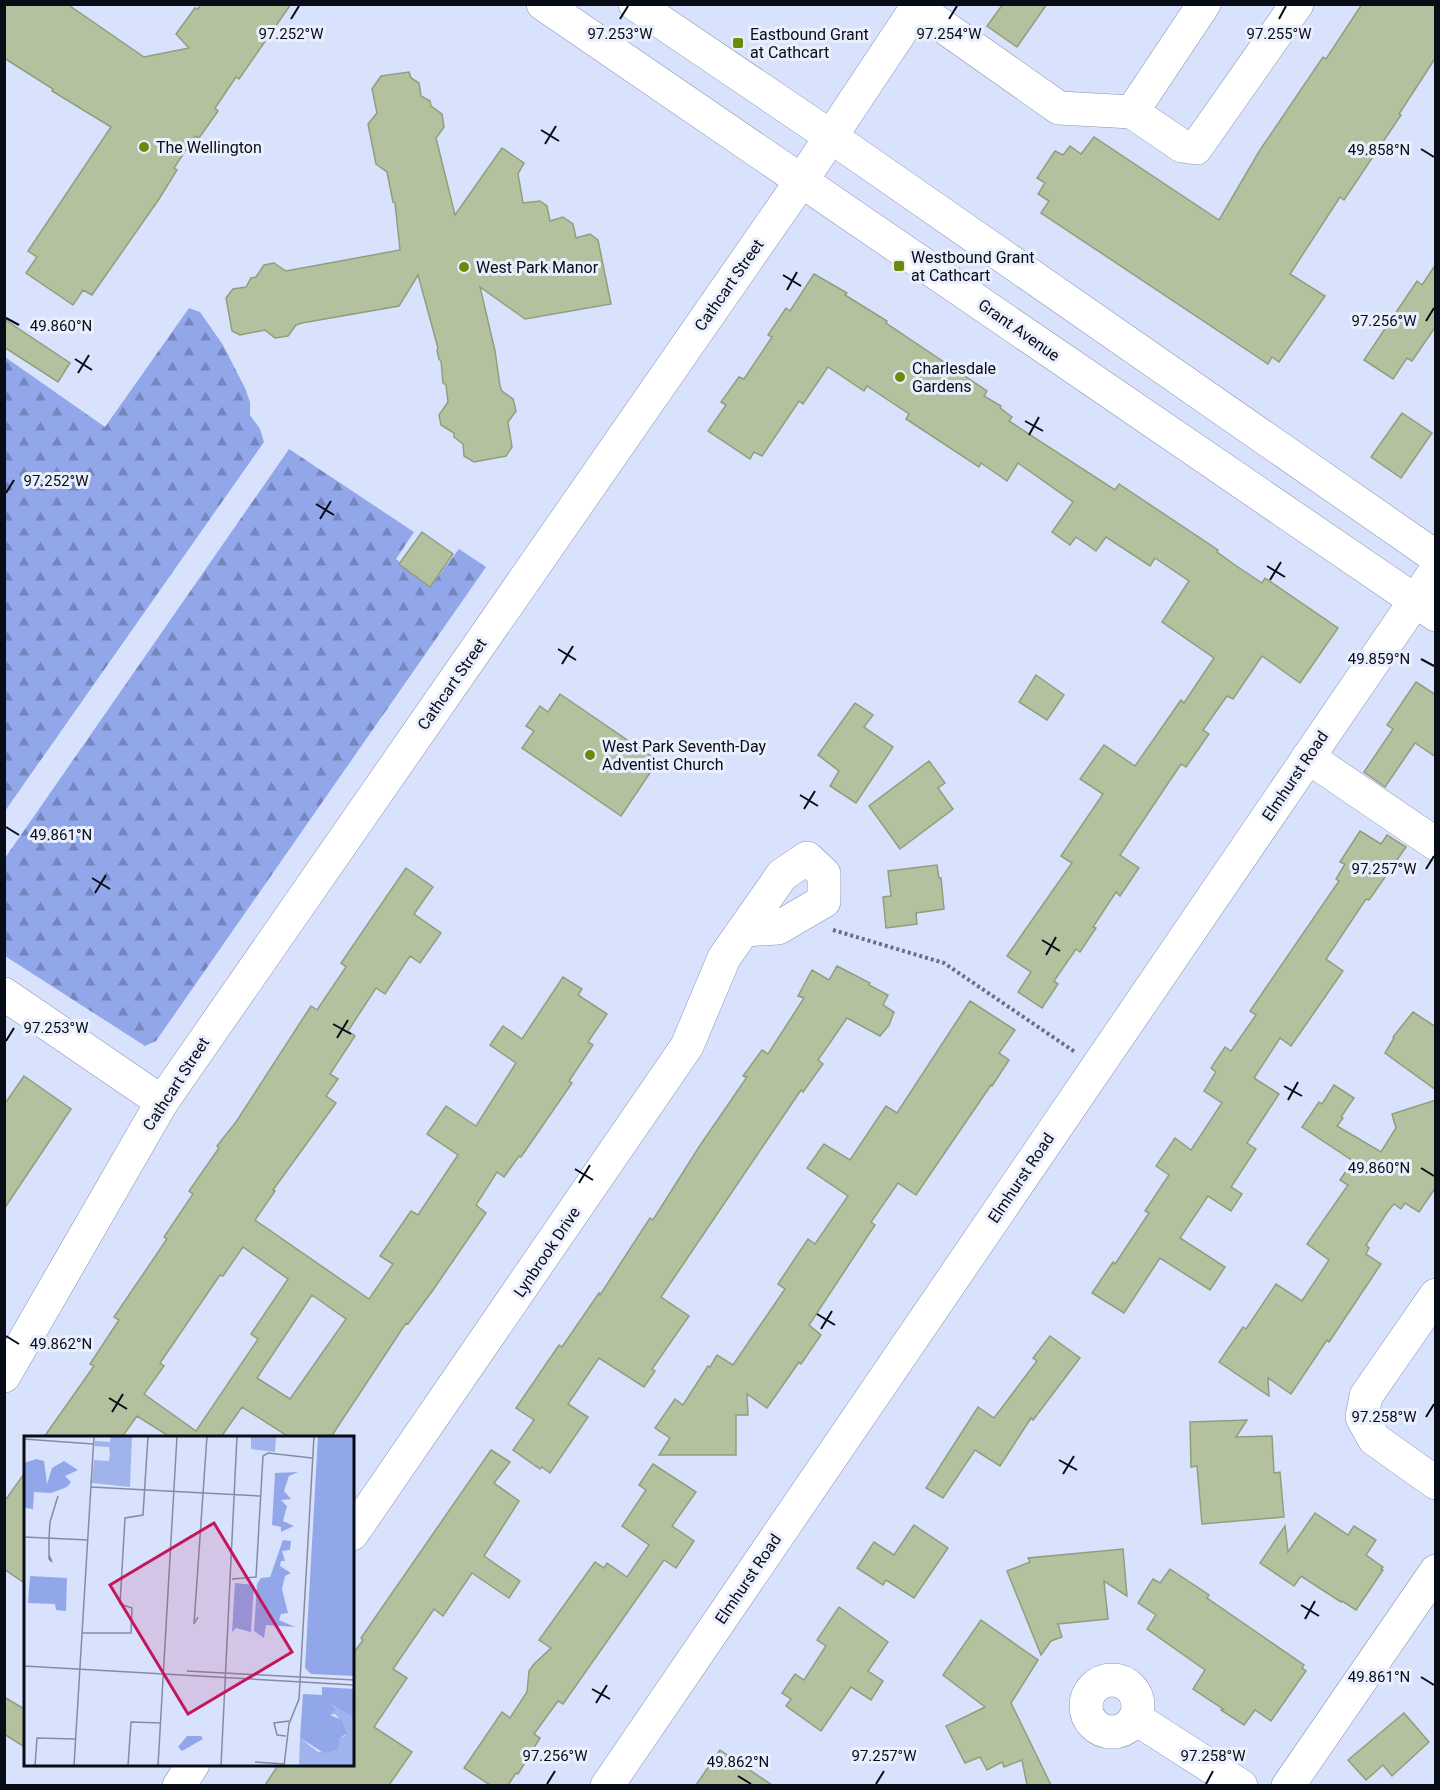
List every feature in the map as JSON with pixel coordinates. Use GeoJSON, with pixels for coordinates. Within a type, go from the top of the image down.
{"type":"FeatureCollection","features":[{"type":"Feature","properties":{"kind":"street","name":"Grant Avenue"},"geometry":{"type":"LineString","coordinates":[[543,4],[1425,608]]}},
{"type":"Feature","properties":{"kind":"street"},"geometry":{"type":"LineString","coordinates":[[635,4],[830,136],[1436,557]]}},
{"type":"Feature","properties":{"kind":"street"},"geometry":{"type":"LineString","coordinates":[[1132,112],[1204,4]]}},
{"type":"Feature","properties":{"kind":"street"},"geometry":{"type":"LineString","coordinates":[[918,6],[1059,108],[1132,112],[1182,146],[1196,148],[1297,4]]}},
{"type":"Feature","properties":{"kind":"street","name":"Cathcart Street"},"geometry":{"type":"LineString","coordinates":[[4,1376],[162,1102],[802,180],[918,6]]}},
{"type":"Feature","properties":{"kind":"street","name":"Elmhurst Road"},"geometry":{"type":"LineString","coordinates":[[607,1785],[1308,758],[1425,608],[1436,570]]}},
{"type":"Feature","properties":{"kind":"street"},"geometry":{"type":"LineString","coordinates":[[1308,758],[1436,844]]}},
{"type":"Feature","properties":{"kind":"street","name":"Lynbrook Drive"},"geometry":{"type":"LineString","coordinates":[[354,1531],[687,1046],[724,958],[782,875],[807,858],[824,874],[824,901],[778,928],[744,930]]}},
{"type":"Feature","properties":{"kind":"street"},"geometry":{"type":"LineString","coordinates":[[4,994],[162,1102]]}},
{"type":"Feature","properties":{"kind":"street"},"geometry":{"type":"LineString","coordinates":[[1436,1295],[1366,1396],[1362,1417],[1374,1440],[1436,1483]]}},
{"type":"Feature","properties":{"kind":"street"},"geometry":{"type":"LineString","coordinates":[[1288,1785],[1436,1570]]}},
{"type":"Feature","properties":{"kind":"street"},"geometry":{"type":"LineString","coordinates":[[1135,1718],[1241,1785]]}},
{"type":"Feature","properties":{"kind":"street"},"geometry":{"type":"LineString","coordinates":[[178,1785],[192,1766]]}},
{"type":"Feature","properties":{"kind":"path"},"geometry":{"type":"LineString","coordinates":[[795,918],[944,963],[1096,1067]]}},
{"type":"Feature","properties":{"kind":"green space"},"geometry":{"type":"Polygon","coordinates":[[[189,308],[200,312],[223,345],[245,388],[250,402],[250,415],[260,429],[264,442],[5,811],[5,357],[105,427],[189,308]]]}},
{"type":"Feature","properties":{"kind":"green space"},"geometry":{"type":"Polygon","coordinates":[[[289,449],[414,532],[396,559],[431,586],[459,549],[486,567],[156,1041],[145,1046],[5,956],[5,858],[289,449]]]}},
{"type":"Feature","properties":{"kind":"building","name":"The Wellington"},"geometry":{"type":"Polygon","coordinates":[[[4,4],[67,4],[144,57],[189,48],[176,34],[195,8],[198,9],[201,4],[291,4],[239,79],[236,77],[215,108],[218,111],[199,138],[195,136],[174,168],[177,170],[159,199],[92,295],[83,290],[73,305],[26,273],[37,257],[28,251],[111,127],[4,58],[4,4]]]}},
{"type":"Feature","properties":{"kind":"building"},"geometry":{"type":"Polygon","coordinates":[[[1003,4],[1047,4],[1017,47],[987,26],[1003,4]]]}},
{"type":"Feature","properties":{"kind":"building"},"geometry":{"type":"Polygon","coordinates":[[[1362,4],[1436,4],[1436,57],[1399,114],[1401,115],[1344,200],[1340,197],[1290,274],[1325,296],[1279,362],[1272,357],[1268,364],[1041,213],[1049,201],[1038,194],[1045,183],[1037,178],[1055,151],[1063,155],[1070,146],[1081,154],[1094,137],[1219,220],[1260,150],[1323,57],[1326,59],[1362,4]]]}},
{"type":"Feature","properties":{"kind":"building","name":"West Park Manor"},"geometry":{"type":"Polygon","coordinates":[[[409,72],[411,78],[419,83],[421,96],[430,101],[431,106],[442,114],[444,127],[436,138],[455,215],[502,148],[524,163],[518,174],[523,203],[540,201],[547,206],[550,221],[563,217],[573,224],[576,238],[590,234],[598,240],[611,304],[525,319],[480,287],[495,351],[500,386],[502,391],[513,399],[516,411],[508,422],[512,447],[506,456],[474,462],[464,456],[463,444],[454,437],[454,433],[441,425],[439,415],[448,402],[446,385],[443,383],[438,348],[418,275],[399,306],[302,323],[296,325],[288,336],[275,338],[265,330],[240,335],[232,331],[226,298],[233,289],[246,287],[251,278],[256,277],[264,265],[274,263],[286,271],[400,250],[395,203],[387,172],[376,164],[368,124],[377,113],[372,89],[381,76],[409,72]]]}},
{"type":"Feature","properties":{"kind":"building"},"geometry":{"type":"Polygon","coordinates":[[[1436,264],[1436,326],[1412,361],[1407,358],[1393,379],[1364,360],[1417,281],[1422,285],[1436,264]]]}},
{"type":"Feature","properties":{"kind":"building"},"geometry":{"type":"Polygon","coordinates":[[[814,274],[847,293],[845,295],[887,321],[886,323],[987,391],[984,396],[1001,406],[1000,408],[1012,417],[1009,421],[1115,490],[1119,484],[1218,550],[1217,552],[1262,583],[1265,578],[1338,628],[1300,683],[1262,656],[1233,699],[1227,696],[1203,730],[1209,734],[1186,767],[1181,764],[1120,855],[1139,868],[1120,896],[1116,892],[1080,952],[1076,949],[1054,981],[1058,984],[1042,1008],[1018,992],[1031,972],[1007,956],[1072,863],[1061,856],[1103,794],[1080,779],[1104,745],[1135,766],[1181,700],[1184,703],[1214,658],[1162,622],[1189,581],[1155,558],[1150,566],[1106,537],[1096,551],[1076,537],[1070,545],[1052,532],[1073,502],[1018,463],[1007,481],[981,463],[979,467],[906,419],[909,414],[867,386],[864,391],[828,367],[803,404],[799,401],[762,456],[754,452],[750,459],[708,431],[726,405],[721,402],[739,377],[744,379],[772,337],[768,335],[786,308],[790,311],[814,274]]]}},
{"type":"Feature","properties":{"kind":"building"},"geometry":{"type":"Polygon","coordinates":[[[4,319],[70,363],[58,382],[4,347],[4,319]]]}},
{"type":"Feature","properties":{"kind":"building"},"geometry":{"type":"Polygon","coordinates":[[[1402,413],[1432,433],[1401,478],[1371,457],[1402,413]]]}},
{"type":"Feature","properties":{"kind":"building"},"geometry":{"type":"Polygon","coordinates":[[[422,532],[453,554],[430,587],[399,564],[422,532]]]}},
{"type":"Feature","properties":{"kind":"building"},"geometry":{"type":"Polygon","coordinates":[[[1036,675],[1064,695],[1047,720],[1019,702],[1036,675]]]}},
{"type":"Feature","properties":{"kind":"building"},"geometry":{"type":"Polygon","coordinates":[[[1416,682],[1436,695],[1436,757],[1415,743],[1385,787],[1364,772],[1393,729],[1387,725],[1416,682]]]}},
{"type":"Feature","properties":{"kind":"building","name":"West Park Seventh-Day Adventist Church"},"geometry":{"type":"Polygon","coordinates":[[[560,694],[658,761],[621,816],[522,748],[534,731],[526,726],[540,706],[548,712],[560,694]]]}},
{"type":"Feature","properties":{"kind":"building"},"geometry":{"type":"Polygon","coordinates":[[[855,703],[873,715],[864,727],[893,747],[856,803],[830,786],[839,771],[818,755],[855,703]]]}},
{"type":"Feature","properties":{"kind":"building"},"geometry":{"type":"Polygon","coordinates":[[[929,761],[945,783],[938,788],[953,809],[900,849],[869,806],[929,761]]]}},
{"type":"Feature","properties":{"kind":"building"},"geometry":{"type":"Polygon","coordinates":[[[1360,831],[1381,844],[1387,835],[1406,847],[1369,900],[1366,899],[1326,959],[1343,971],[1291,1046],[1280,1038],[1254,1078],[1279,1094],[1247,1143],[1256,1149],[1231,1187],[1242,1194],[1231,1211],[1208,1196],[1180,1238],[1225,1267],[1210,1290],[1160,1258],[1124,1313],[1092,1293],[1113,1262],[1115,1264],[1149,1213],[1145,1211],[1169,1175],[1156,1166],[1175,1138],[1191,1150],[1222,1103],[1204,1091],[1216,1072],[1211,1068],[1225,1047],[1231,1051],[1256,1015],[1250,1011],[1339,881],[1336,879],[1345,864],[1340,862],[1360,831]]]}},
{"type":"Feature","properties":{"kind":"building"},"geometry":{"type":"Polygon","coordinates":[[[937,865],[939,878],[941,878],[944,909],[916,913],[917,924],[886,928],[883,897],[891,896],[888,871],[937,865]]]}},
{"type":"Feature","properties":{"kind":"building"},"geometry":{"type":"Polygon","coordinates":[[[406,868],[433,887],[414,914],[441,933],[420,963],[410,956],[385,994],[376,988],[348,1031],[355,1036],[330,1074],[338,1079],[326,1096],[336,1103],[273,1190],[275,1191],[255,1220],[369,1299],[393,1264],[380,1256],[411,1211],[418,1215],[458,1155],[427,1134],[446,1106],[476,1126],[516,1063],[490,1045],[503,1026],[522,1039],[563,977],[582,989],[578,995],[607,1014],[588,1042],[593,1045],[569,1081],[572,1083],[521,1157],[519,1156],[504,1177],[497,1172],[476,1205],[486,1213],[433,1290],[408,1324],[406,1323],[332,1436],[287,1436],[242,1407],[222,1436],[168,1436],[137,1416],[123,1436],[45,1436],[94,1366],[90,1364],[119,1320],[114,1317],[167,1239],[164,1237],[193,1194],[189,1191],[219,1148],[217,1146],[236,1122],[311,1006],[317,1010],[346,967],[341,963],[406,868]],[[243,1247],[223,1276],[220,1275],[160,1363],[164,1366],[144,1394],[196,1431],[258,1339],[251,1334],[288,1279],[243,1247]],[[312,1295],[257,1378],[290,1399],[346,1319],[312,1295]]]}},
{"type":"Feature","properties":{"kind":"building"},"geometry":{"type":"Polygon","coordinates":[[[837,966],[888,995],[883,1005],[894,1012],[889,1025],[880,1036],[847,1018],[818,1060],[823,1064],[803,1092],[801,1090],[661,1297],[689,1316],[652,1369],[655,1371],[644,1387],[599,1358],[568,1404],[588,1417],[550,1473],[542,1467],[540,1469],[513,1450],[534,1420],[516,1408],[559,1345],[562,1347],[599,1293],[600,1295],[650,1218],[653,1220],[747,1077],[743,1076],[762,1050],[768,1054],[804,998],[798,996],[812,970],[829,980],[837,966]]]}},
{"type":"Feature","properties":{"kind":"building"},"geometry":{"type":"Polygon","coordinates":[[[970,1001],[1015,1030],[999,1053],[1009,1060],[992,1086],[916,1195],[898,1183],[871,1222],[875,1225],[809,1325],[821,1335],[767,1408],[747,1394],[748,1415],[736,1415],[736,1455],[659,1455],[670,1438],[655,1428],[675,1399],[683,1405],[717,1355],[733,1365],[785,1289],[778,1284],[808,1239],[815,1244],[848,1196],[807,1168],[824,1144],[850,1160],[886,1106],[897,1113],[970,1001]]]}},
{"type":"Feature","properties":{"kind":"building"},"geometry":{"type":"Polygon","coordinates":[[[1413,1012],[1436,1027],[1436,1090],[1385,1053],[1393,1037],[1413,1012]]]}},
{"type":"Feature","properties":{"kind":"building"},"geometry":{"type":"Polygon","coordinates":[[[24,1076],[71,1109],[4,1209],[4,1105],[24,1076]]]}},
{"type":"Feature","properties":{"kind":"building"},"geometry":{"type":"Polygon","coordinates":[[[1334,1085],[1354,1098],[1337,1126],[1381,1152],[1396,1128],[1392,1114],[1436,1100],[1436,1187],[1419,1212],[1405,1203],[1401,1209],[1394,1204],[1388,1211],[1366,1245],[1369,1248],[1366,1254],[1381,1264],[1291,1394],[1268,1378],[1269,1396],[1219,1362],[1243,1327],[1246,1329],[1276,1284],[1302,1301],[1329,1260],[1307,1244],[1348,1185],[1340,1180],[1353,1161],[1302,1127],[1319,1102],[1322,1104],[1334,1085]]]}},
{"type":"Feature","properties":{"kind":"building"},"geometry":{"type":"Polygon","coordinates":[[[1050,1336],[1080,1358],[1033,1420],[1031,1418],[1000,1466],[975,1450],[943,1498],[926,1488],[978,1407],[994,1418],[1037,1361],[1033,1358],[1050,1336]]]}},
{"type":"Feature","properties":{"kind":"building"},"geometry":{"type":"Polygon","coordinates":[[[1247,1420],[1236,1437],[1272,1436],[1274,1473],[1280,1472],[1284,1517],[1202,1524],[1197,1466],[1191,1467],[1190,1422],[1247,1420]]]}},
{"type":"Feature","properties":{"kind":"building"},"geometry":{"type":"Polygon","coordinates":[[[491,1450],[510,1462],[494,1483],[519,1501],[484,1556],[520,1581],[509,1598],[472,1573],[443,1616],[434,1609],[393,1669],[407,1678],[374,1727],[412,1752],[389,1785],[265,1785],[278,1766],[354,1766],[354,1652],[363,1640],[361,1638],[491,1450]]]}},
{"type":"Feature","properties":{"kind":"building"},"geometry":{"type":"Polygon","coordinates":[[[653,1464],[696,1492],[672,1526],[694,1541],[676,1568],[664,1560],[563,1704],[558,1701],[534,1734],[540,1738],[518,1774],[516,1773],[508,1785],[490,1785],[464,1768],[502,1712],[510,1718],[527,1692],[529,1671],[551,1648],[539,1640],[595,1562],[604,1568],[607,1563],[627,1577],[649,1545],[622,1526],[646,1490],[639,1485],[653,1464]]]}},
{"type":"Feature","properties":{"kind":"building"},"geometry":{"type":"Polygon","coordinates":[[[24,1474],[24,1583],[4,1569],[4,1502],[24,1474]]]}},
{"type":"Feature","properties":{"kind":"building"},"geometry":{"type":"Polygon","coordinates":[[[1315,1513],[1348,1535],[1354,1526],[1376,1540],[1366,1555],[1383,1567],[1381,1569],[1383,1570],[1356,1610],[1301,1576],[1294,1586],[1260,1563],[1285,1526],[1288,1552],[1315,1513]]]}},
{"type":"Feature","properties":{"kind":"building"},"geometry":{"type":"Polygon","coordinates":[[[914,1525],[948,1548],[914,1598],[886,1580],[883,1585],[857,1568],[874,1542],[894,1555],[914,1525]]]}},
{"type":"Feature","properties":{"kind":"building"},"geometry":{"type":"Polygon","coordinates":[[[1123,1549],[1127,1596],[1104,1581],[1108,1619],[1058,1624],[1062,1637],[1051,1641],[1041,1655],[1007,1571],[1030,1562],[1028,1558],[1123,1549]]]}},
{"type":"Feature","properties":{"kind":"building"},"geometry":{"type":"Polygon","coordinates":[[[1170,1569],[1209,1595],[1207,1598],[1304,1665],[1302,1668],[1306,1671],[1271,1721],[1255,1710],[1244,1725],[1221,1710],[1223,1709],[1193,1689],[1205,1670],[1147,1629],[1156,1615],[1138,1603],[1153,1579],[1160,1583],[1170,1569]]]}},
{"type":"Feature","properties":{"kind":"building"},"geometry":{"type":"Polygon","coordinates":[[[839,1607],[888,1642],[868,1671],[883,1681],[871,1700],[851,1687],[821,1731],[786,1706],[791,1699],[782,1693],[795,1674],[804,1680],[826,1646],[817,1640],[839,1607]]]}},
{"type":"Feature","properties":{"kind":"building"},"geometry":{"type":"Polygon","coordinates":[[[981,1620],[1038,1660],[1011,1703],[1051,1785],[1027,1785],[1022,1760],[1004,1767],[1002,1762],[987,1770],[980,1757],[965,1763],[946,1726],[985,1707],[943,1675],[981,1620]]]}},
{"type":"Feature","properties":{"kind":"building"},"geometry":{"type":"Polygon","coordinates":[[[4,1697],[24,1709],[24,1747],[4,1734],[4,1697]]]}},
{"type":"Feature","properties":{"kind":"building"},"geometry":{"type":"Polygon","coordinates":[[[1404,1713],[1429,1742],[1392,1776],[1383,1765],[1366,1780],[1348,1760],[1404,1713]]]}},
{"type":"Feature","properties":{"kind":"building"},"geometry":{"type":"Polygon","coordinates":[[[720,1750],[772,1785],[696,1785],[720,1750]]]}},
{"type":"Feature","properties":{"kind":"place","name":"Eastbound Grant at Cathcart"},"geometry":{"type":"Point","coordinates":[738,43]}},
{"type":"Feature","properties":{"kind":"place","name":"The Wellington"},"geometry":{"type":"Point","coordinates":[144,147]}},
{"type":"Feature","properties":{"kind":"place","name":"Westbound Grant at Cathcart"},"geometry":{"type":"Point","coordinates":[899,266]}},
{"type":"Feature","properties":{"kind":"place","name":"West Park Manor"},"geometry":{"type":"Point","coordinates":[464,267]}},
{"type":"Feature","properties":{"kind":"place","name":"Charlesdale Gardens"},"geometry":{"type":"Point","coordinates":[900,377]}},
{"type":"Feature","properties":{"kind":"place","name":"West Park Seventh-Day Adventist Church"},"geometry":{"type":"Point","coordinates":[590,755]}}]}
